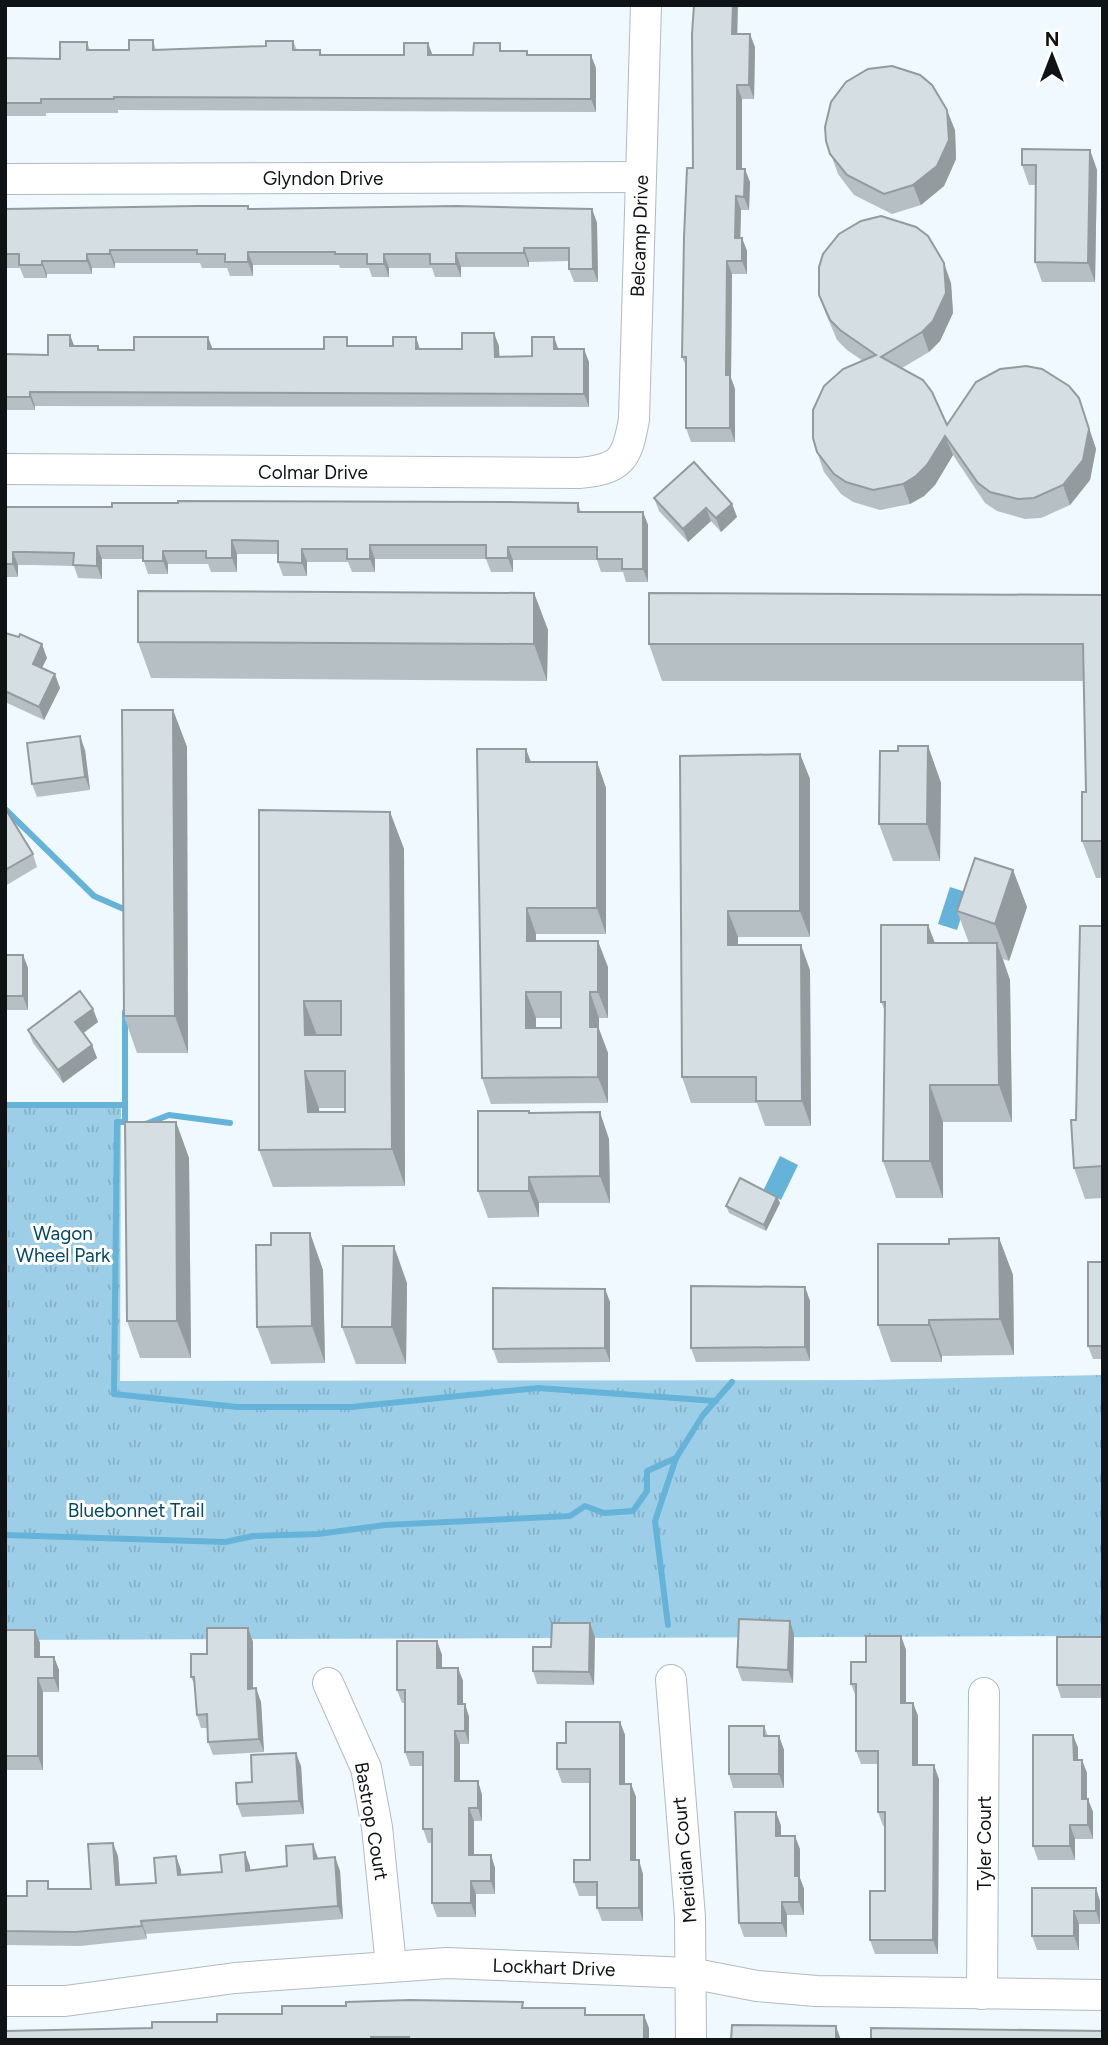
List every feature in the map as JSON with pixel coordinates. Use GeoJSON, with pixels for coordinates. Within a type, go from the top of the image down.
{"type":"FeatureCollection","features":[{"type":"Feature","properties":{"kind":"street","name":"Belcamp Drive"},"geometry":{"type":"LineString","coordinates":[[618,464],[629,446],[634,419],[646,5]]}},
{"type":"Feature","properties":{"kind":"street","name":"Glyndon Drive"},"geometry":{"type":"LineString","coordinates":[[5,179],[640,177]]}},
{"type":"Feature","properties":{"kind":"street","name":"Colmar Drive"},"geometry":{"type":"LineString","coordinates":[[5,470],[579,473],[607,470],[618,464]]}},
{"type":"Feature","properties":{"kind":"street","name":"Meridian Court"},"geometry":{"type":"LineString","coordinates":[[671,1680],[690,1917],[691,2040]]}},
{"type":"Feature","properties":{"kind":"street","name":"Bastrop Court"},"geometry":{"type":"LineString","coordinates":[[328,1683],[366,1768],[377,1827],[391,1966]]}},
{"type":"Feature","properties":{"kind":"street","name":"Tyler Court"},"geometry":{"type":"LineString","coordinates":[[982,1994],[984,1693]]}},
{"type":"Feature","properties":{"kind":"street","name":"Lockhart Drive"},"geometry":{"type":"LineString","coordinates":[[5,2001],[65,2001],[235,1978],[391,1966],[516,1965],[690,1973],[757,1986],[816,1992],[1103,1995]]}},
{"type":"Feature","properties":{"kind":"green space","name":"Bluebonnet Trail"},"geometry":{"type":"Polygon","coordinates":[[[5,1107],[121,1108],[120,1381],[869,1380],[1103,1375],[1103,1636],[5,1640],[5,1107]]]}},
{"type":"Feature","properties":{"kind":"shaded area"},"geometry":{"type":"Polygon","coordinates":[[[950,887],[969,893],[957,930],[938,924],[950,887]]]}},
{"type":"Feature","properties":{"kind":"shaded area"},"geometry":{"type":"Polygon","coordinates":[[[780,1156],[798,1165],[781,1200],[763,1191],[780,1156]]]}},
{"type":"Feature","properties":{"kind":"building"},"geometry":{"type":"Polygon","coordinates":[[[694,5],[733,5],[732,34],[750,34],[749,85],[737,85],[737,169],[745,169],[744,197],[736,196],[735,238],[742,238],[742,261],[727,261],[726,375],[730,375],[730,428],[686,428],[686,357],[682,357],[684,237],[687,168],[693,168],[694,5]]]}},
{"type":"Feature","properties":{"kind":"building"},"geometry":{"type":"Polygon","coordinates":[[[129,40],[153,40],[153,50],[266,46],[266,41],[293,41],[293,50],[320,50],[320,55],[404,55],[404,43],[428,43],[428,55],[473,55],[474,43],[500,43],[500,51],[527,51],[527,55],[591,55],[591,99],[114,97],[5,103],[5,58],[60,59],[60,42],[87,42],[87,50],[129,50],[129,40]]]}},
{"type":"Feature","properties":{"kind":"building"},"geometry":{"type":"Polygon","coordinates":[[[892,66],[920,75],[932,85],[947,110],[949,140],[937,166],[913,185],[884,194],[847,175],[830,154],[825,127],[831,102],[846,82],[868,69],[892,66]]]}},
{"type":"Feature","properties":{"kind":"building"},"geometry":{"type":"Polygon","coordinates":[[[1022,149],[1090,150],[1088,263],[1035,262],[1036,165],[1022,165],[1022,149]]]}},
{"type":"Feature","properties":{"kind":"building"},"geometry":{"type":"Polygon","coordinates":[[[248,206],[248,209],[456,206],[592,209],[593,269],[569,269],[569,248],[524,248],[524,253],[456,253],[456,264],[430,264],[430,254],[384,254],[384,264],[367,264],[367,254],[335,252],[248,252],[248,262],[225,262],[225,254],[197,254],[197,250],[110,250],[110,254],[87,254],[87,261],[42,261],[42,265],[19,265],[19,254],[5,254],[5,209],[248,206]]]}},
{"type":"Feature","properties":{"kind":"building"},"geometry":{"type":"Polygon","coordinates":[[[881,216],[916,227],[928,236],[944,263],[946,293],[933,321],[922,332],[881,357],[923,380],[932,392],[947,425],[976,382],[1000,369],[1026,366],[1042,369],[1069,386],[1079,398],[1089,429],[1083,460],[1063,485],[1034,498],[1018,499],[990,492],[978,483],[945,436],[927,465],[916,476],[903,484],[873,490],[846,482],[834,474],[817,452],[813,438],[813,410],[824,386],[843,369],[876,355],[830,320],[819,295],[819,267],[823,254],[839,234],[861,221],[881,216]]]}},
{"type":"Feature","properties":{"kind":"building"},"geometry":{"type":"Polygon","coordinates":[[[462,333],[494,333],[495,357],[532,356],[532,337],[554,337],[554,349],[584,349],[584,394],[30,392],[30,397],[5,397],[5,354],[48,355],[48,335],[70,335],[70,346],[98,346],[98,350],[134,350],[134,337],[208,337],[208,349],[324,349],[324,337],[347,337],[347,346],[393,346],[393,337],[416,337],[416,349],[462,349],[462,333]]]}},
{"type":"Feature","properties":{"kind":"building"},"geometry":{"type":"Polygon","coordinates":[[[694,462],[732,504],[716,518],[706,508],[683,529],[654,498],[694,462]]]}},
{"type":"Feature","properties":{"kind":"building"},"geometry":{"type":"Polygon","coordinates":[[[112,503],[578,503],[578,512],[643,512],[643,569],[622,569],[622,559],[597,559],[597,547],[508,547],[508,558],[486,558],[486,545],[370,545],[370,559],[347,559],[347,549],[302,549],[302,563],[278,562],[278,541],[232,540],[232,558],[206,558],[206,551],[163,551],[163,561],[143,561],[143,546],[97,546],[97,566],[73,565],[74,553],[13,552],[13,564],[5,564],[5,507],[112,507],[112,503]]]}},
{"type":"Feature","properties":{"kind":"building"},"geometry":{"type":"Polygon","coordinates":[[[138,591],[534,593],[534,644],[138,642],[138,591]]]}},
{"type":"Feature","properties":{"kind":"building"},"geometry":{"type":"Polygon","coordinates":[[[649,593],[1103,595],[1103,841],[1082,841],[1082,792],[1086,792],[1083,644],[649,644],[649,593]]]}},
{"type":"Feature","properties":{"kind":"building"},"geometry":{"type":"Polygon","coordinates":[[[5,633],[19,637],[20,634],[42,644],[33,664],[55,674],[39,707],[5,691],[5,633]]]}},
{"type":"Feature","properties":{"kind":"building"},"geometry":{"type":"Polygon","coordinates":[[[122,710],[173,710],[175,1016],[124,1016],[122,710]]]}},
{"type":"Feature","properties":{"kind":"building"},"geometry":{"type":"Polygon","coordinates":[[[80,736],[85,777],[32,784],[27,743],[80,736]]]}},
{"type":"Feature","properties":{"kind":"building"},"geometry":{"type":"Polygon","coordinates":[[[898,746],[928,746],[927,824],[879,824],[880,751],[898,751],[898,746]]]}},
{"type":"Feature","properties":{"kind":"building"},"geometry":{"type":"Polygon","coordinates":[[[477,749],[526,749],[526,762],[597,762],[597,908],[527,908],[527,941],[598,941],[598,992],[590,992],[590,1027],[598,1027],[598,1077],[482,1078],[477,749]],[[526,992],[526,1028],[561,1028],[561,992],[526,992]]]}},
{"type":"Feature","properties":{"kind":"building"},"geometry":{"type":"Polygon","coordinates":[[[800,754],[800,911],[728,911],[728,945],[801,945],[802,1101],[756,1101],[756,1077],[682,1077],[680,756],[800,754]]]}},
{"type":"Feature","properties":{"kind":"building"},"geometry":{"type":"Polygon","coordinates":[[[5,808],[33,854],[5,870],[5,808]]]}},
{"type":"Feature","properties":{"kind":"building"},"geometry":{"type":"Polygon","coordinates":[[[259,810],[390,812],[392,1149],[259,1150],[259,810]],[[304,1001],[305,1035],[341,1035],[341,1001],[304,1001]],[[305,1071],[308,1112],[345,1112],[345,1071],[305,1071]]]}},
{"type":"Feature","properties":{"kind":"building"},"geometry":{"type":"Polygon","coordinates":[[[975,858],[1013,870],[995,924],[957,911],[975,858]]]}},
{"type":"Feature","properties":{"kind":"building"},"geometry":{"type":"Polygon","coordinates":[[[881,925],[928,925],[928,943],[997,943],[999,1085],[930,1085],[930,1161],[883,1161],[885,1002],[881,1002],[881,925]]]}},
{"type":"Feature","properties":{"kind":"building"},"geometry":{"type":"Polygon","coordinates":[[[1080,926],[1103,926],[1103,1166],[1074,1168],[1071,1120],[1076,1120],[1080,926]]]}},
{"type":"Feature","properties":{"kind":"building"},"geometry":{"type":"Polygon","coordinates":[[[5,955],[23,955],[23,996],[5,996],[5,955]]]}},
{"type":"Feature","properties":{"kind":"building"},"geometry":{"type":"Polygon","coordinates":[[[80,991],[93,1009],[75,1022],[92,1045],[58,1070],[28,1030],[80,991]]]}},
{"type":"Feature","properties":{"kind":"building"},"geometry":{"type":"Polygon","coordinates":[[[478,1111],[600,1112],[600,1176],[529,1177],[529,1191],[478,1191],[478,1111]]]}},
{"type":"Feature","properties":{"kind":"building"},"geometry":{"type":"Polygon","coordinates":[[[125,1122],[176,1122],[177,1321],[127,1321],[125,1122]]]}},
{"type":"Feature","properties":{"kind":"building"},"geometry":{"type":"Polygon","coordinates":[[[740,1178],[777,1197],[764,1225],[726,1206],[740,1178]]]}},
{"type":"Feature","properties":{"kind":"building"},"geometry":{"type":"Polygon","coordinates":[[[271,1233],[310,1233],[312,1326],[257,1327],[256,1245],[271,1245],[271,1233]]]}},
{"type":"Feature","properties":{"kind":"building"},"geometry":{"type":"Polygon","coordinates":[[[999,1238],[1000,1319],[929,1320],[929,1325],[878,1325],[878,1244],[949,1244],[949,1239],[999,1238]]]}},
{"type":"Feature","properties":{"kind":"building"},"geometry":{"type":"Polygon","coordinates":[[[343,1246],[394,1246],[392,1327],[342,1327],[343,1246]]]}},
{"type":"Feature","properties":{"kind":"building"},"geometry":{"type":"Polygon","coordinates":[[[1088,1262],[1103,1262],[1103,1346],[1088,1346],[1088,1262]]]}},
{"type":"Feature","properties":{"kind":"building"},"geometry":{"type":"Polygon","coordinates":[[[691,1286],[805,1287],[805,1347],[691,1348],[691,1286]]]}},
{"type":"Feature","properties":{"kind":"building"},"geometry":{"type":"Polygon","coordinates":[[[493,1288],[605,1289],[605,1348],[493,1349],[493,1288]]]}},
{"type":"Feature","properties":{"kind":"building"},"geometry":{"type":"Polygon","coordinates":[[[739,1619],[790,1621],[788,1670],[737,1667],[739,1619]]]}},
{"type":"Feature","properties":{"kind":"building"},"geometry":{"type":"Polygon","coordinates":[[[552,1623],[590,1623],[589,1672],[533,1671],[533,1647],[551,1647],[552,1623]]]}},
{"type":"Feature","properties":{"kind":"building"},"geometry":{"type":"Polygon","coordinates":[[[207,1628],[248,1628],[248,1689],[256,1688],[259,1739],[208,1742],[207,1714],[197,1715],[194,1677],[191,1677],[191,1654],[207,1654],[207,1628]]]}},
{"type":"Feature","properties":{"kind":"building"},"geometry":{"type":"Polygon","coordinates":[[[5,1630],[35,1630],[35,1657],[54,1657],[54,1678],[38,1678],[38,1756],[5,1756],[5,1630]]]}},
{"type":"Feature","properties":{"kind":"building"},"geometry":{"type":"Polygon","coordinates":[[[866,1636],[901,1636],[901,1703],[913,1703],[913,1765],[934,1765],[933,1940],[870,1940],[870,1891],[885,1891],[885,1812],[878,1812],[878,1751],[856,1751],[856,1684],[851,1684],[851,1662],[866,1662],[866,1636]]]}},
{"type":"Feature","properties":{"kind":"building"},"geometry":{"type":"Polygon","coordinates":[[[1057,1637],[1103,1637],[1103,1685],[1057,1685],[1057,1637]]]}},
{"type":"Feature","properties":{"kind":"building"},"geometry":{"type":"Polygon","coordinates":[[[397,1641],[437,1641],[437,1668],[458,1668],[458,1704],[465,1704],[465,1731],[455,1731],[455,1781],[478,1781],[478,1808],[469,1808],[469,1855],[491,1855],[491,1881],[471,1881],[471,1903],[432,1903],[432,1829],[423,1829],[423,1752],[405,1752],[405,1690],[397,1690],[397,1641]]]}},
{"type":"Feature","properties":{"kind":"building"},"geometry":{"type":"Polygon","coordinates":[[[566,1722],[620,1722],[620,1784],[631,1784],[631,1860],[639,1860],[639,1908],[597,1908],[597,1882],[574,1882],[574,1860],[590,1860],[590,1769],[557,1769],[557,1743],[566,1743],[566,1722]]]}},
{"type":"Feature","properties":{"kind":"building"},"geometry":{"type":"Polygon","coordinates":[[[729,1726],[764,1726],[764,1736],[779,1736],[779,1774],[729,1774],[729,1726]]]}},
{"type":"Feature","properties":{"kind":"building"},"geometry":{"type":"Polygon","coordinates":[[[1033,1735],[1073,1735],[1074,1760],[1082,1760],[1082,1799],[1088,1799],[1088,1825],[1070,1825],[1070,1846],[1033,1846],[1033,1735]]]}},
{"type":"Feature","properties":{"kind":"building"},"geometry":{"type":"Polygon","coordinates":[[[296,1753],[299,1801],[237,1804],[236,1783],[252,1782],[251,1755],[296,1753]]]}},
{"type":"Feature","properties":{"kind":"building"},"geometry":{"type":"Polygon","coordinates":[[[735,1812],[776,1812],[776,1836],[795,1836],[795,1876],[799,1876],[799,1902],[782,1902],[782,1923],[739,1923],[735,1812]]]}},
{"type":"Feature","properties":{"kind":"building"},"geometry":{"type":"Polygon","coordinates":[[[113,1843],[116,1885],[156,1883],[154,1858],[176,1856],[178,1875],[222,1872],[220,1855],[245,1852],[246,1871],[287,1866],[286,1846],[313,1844],[314,1859],[335,1857],[338,1906],[141,1921],[142,1926],[75,1932],[5,1931],[5,1896],[27,1896],[27,1881],[48,1881],[48,1889],[91,1889],[88,1844],[113,1843]]]}},
{"type":"Feature","properties":{"kind":"building"},"geometry":{"type":"Polygon","coordinates":[[[1032,1888],[1096,1888],[1096,1911],[1074,1911],[1074,1936],[1032,1936],[1032,1888]]]}},
{"type":"Feature","properties":{"kind":"building"},"geometry":{"type":"Polygon","coordinates":[[[346,2002],[523,2002],[522,2008],[585,2008],[585,2015],[644,2015],[644,2040],[409,2040],[409,2037],[371,2037],[371,2040],[5,2040],[5,2031],[152,2028],[152,2022],[217,2022],[217,2014],[282,2014],[282,2006],[346,2006],[346,2002]]]}},
{"type":"Feature","properties":{"kind":"building"},"geometry":{"type":"Polygon","coordinates":[[[732,2025],[836,2026],[836,2040],[731,2040],[732,2025]]]}},
{"type":"Feature","properties":{"kind":"building"},"geometry":{"type":"Polygon","coordinates":[[[871,2028],[1103,2031],[1103,2040],[871,2040],[871,2028]]]}},
{"type":"Feature","properties":{"kind":"waterway"},"geometry":{"type":"LineString","coordinates":[[5,809],[94,896],[126,910],[126,913]]}},
{"type":"Feature","properties":{"kind":"waterway"},"geometry":{"type":"LineString","coordinates":[[125,1012],[125,1122],[117,1122],[114,1394],[237,1407],[351,1407],[538,1388],[716,1401]]}},
{"type":"Feature","properties":{"kind":"waterway"},"geometry":{"type":"LineString","coordinates":[[5,1105],[125,1105]]}},
{"type":"Feature","properties":{"kind":"waterway"},"geometry":{"type":"LineString","coordinates":[[143,1125],[169,1115],[230,1123]]}},
{"type":"Feature","properties":{"kind":"waterway"},"geometry":{"type":"LineString","coordinates":[[668,1625],[655,1521],[676,1458],[703,1415],[732,1382]]}},
{"type":"Feature","properties":{"kind":"waterway"},"geometry":{"type":"LineString","coordinates":[[5,1535],[225,1542],[253,1536],[318,1534],[385,1525],[570,1516],[585,1506],[604,1513],[633,1511],[647,1491],[647,1471],[676,1458]]}},
{"type":"Feature","properties":{"kind":"park label","name":"Wagon Wheel Park"},"geometry":{"type":"Point","coordinates":[63,1244]}}]}
